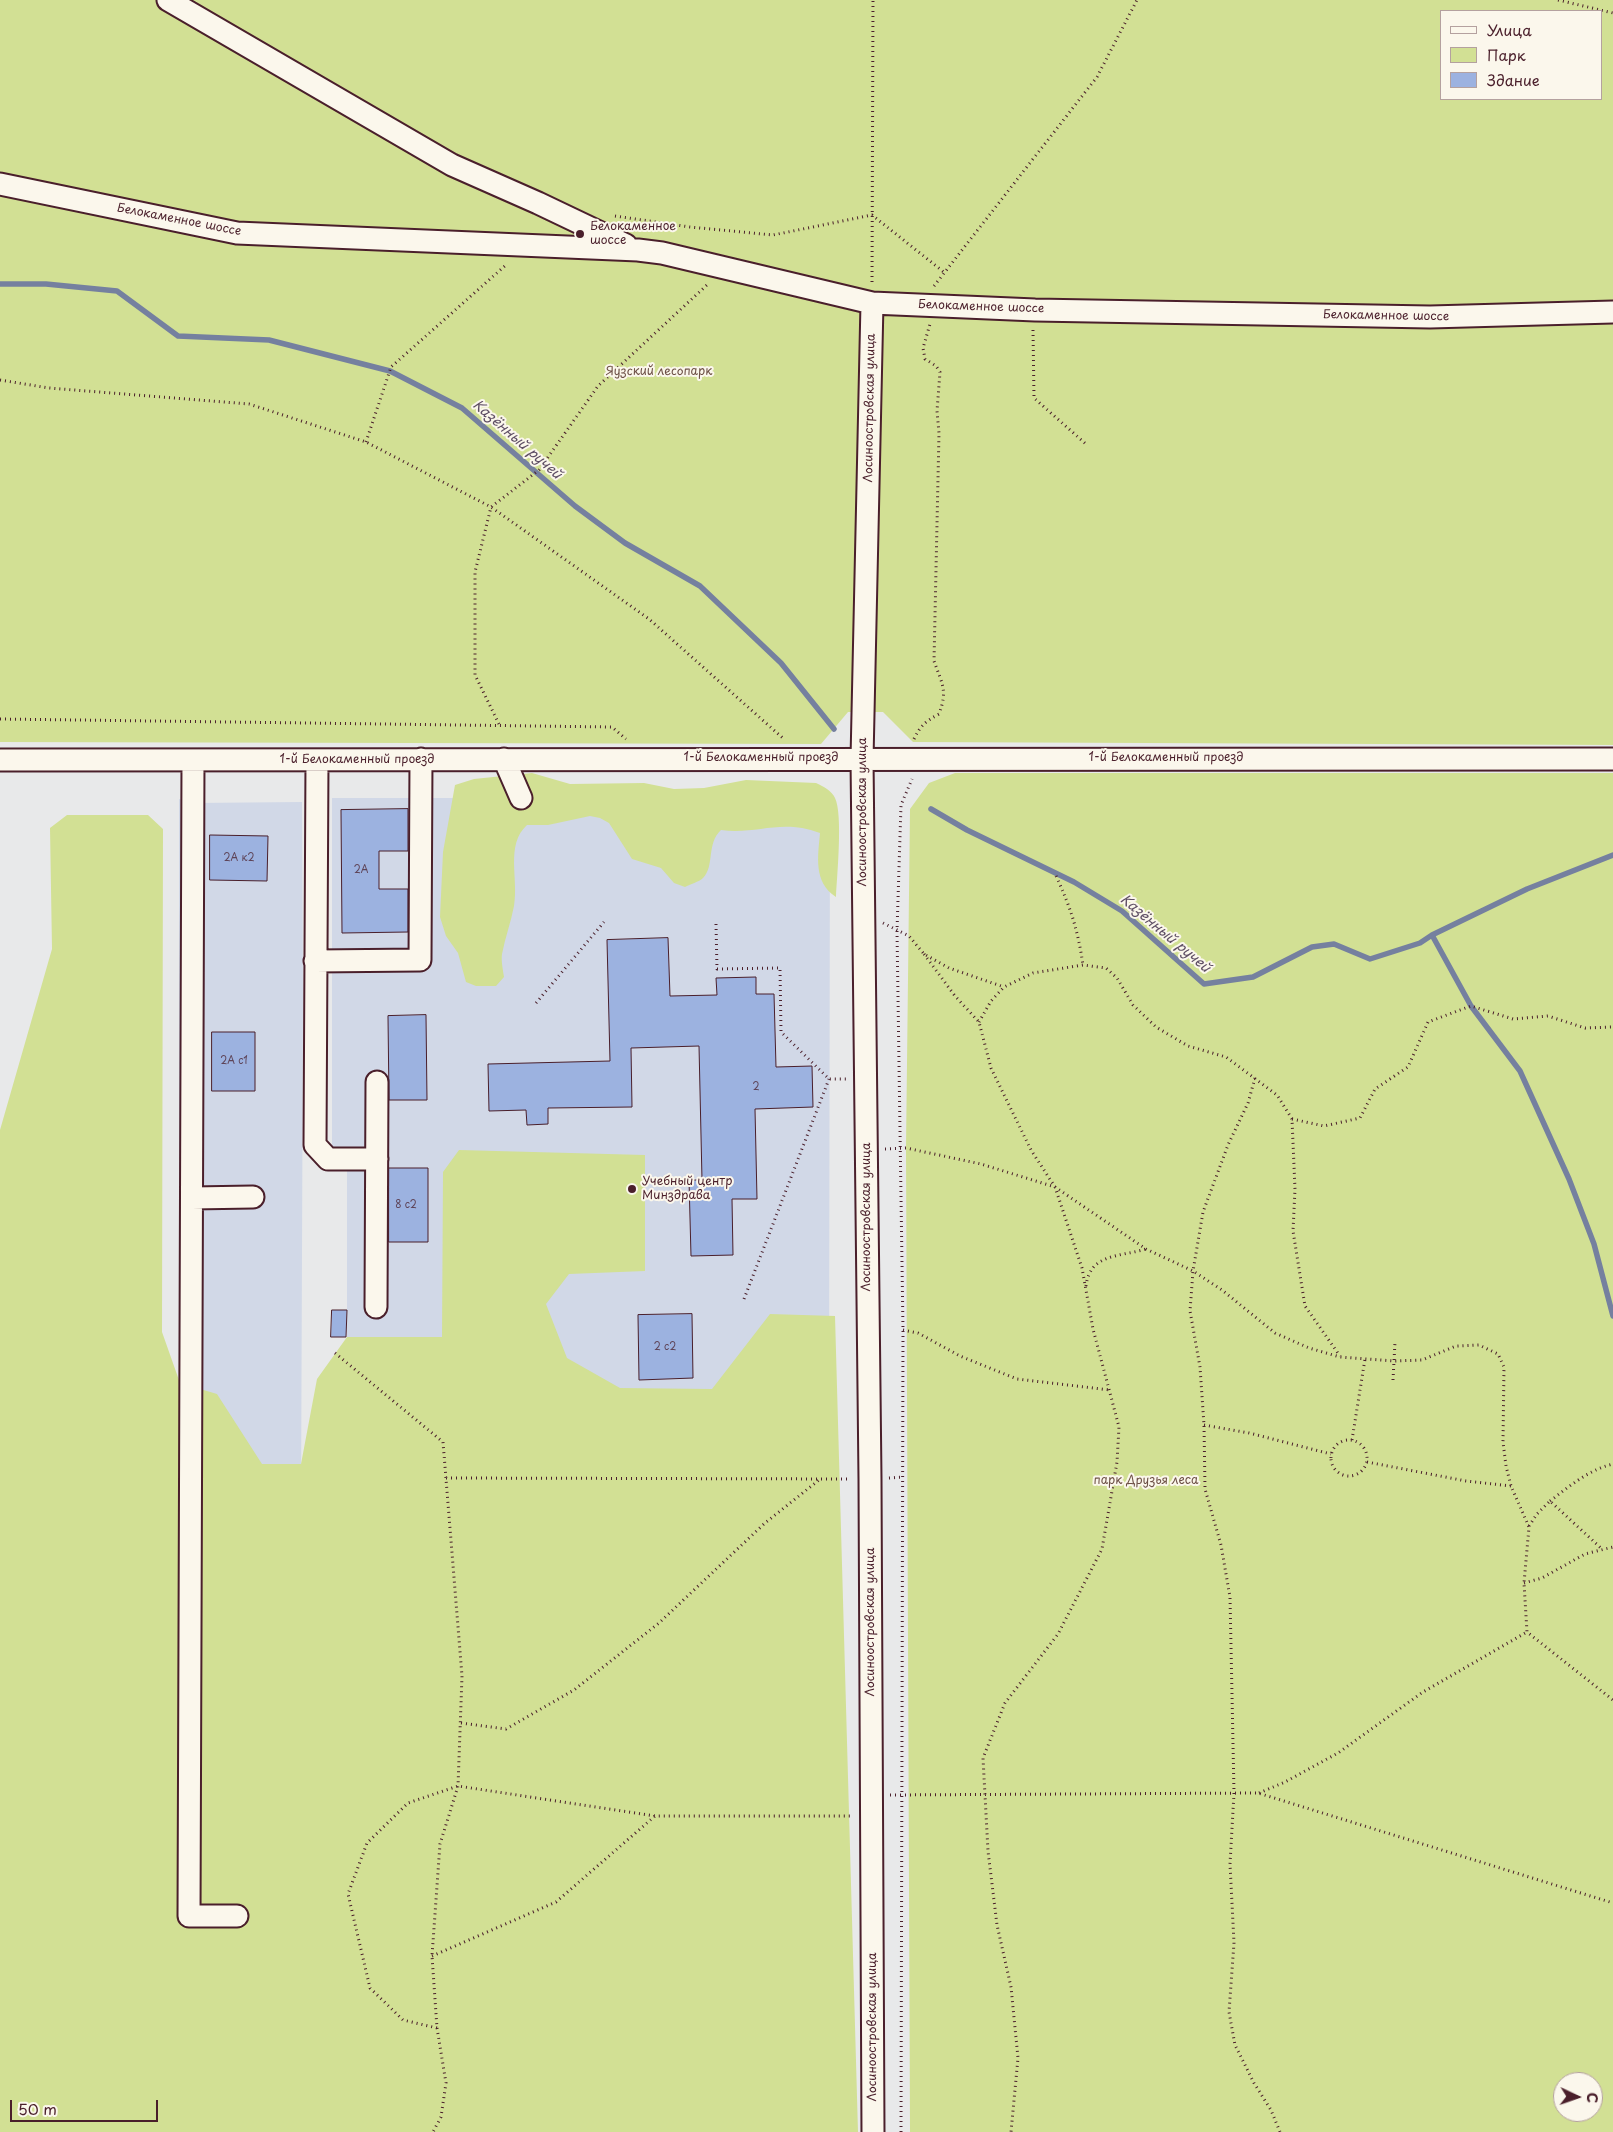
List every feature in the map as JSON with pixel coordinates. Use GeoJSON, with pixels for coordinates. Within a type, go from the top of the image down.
{"type":"FeatureCollection","features":[{"type":"Feature","properties":{"kind":"street"},"geometry":{"type":"LineString","coordinates":[[168,0],[452,165],[638,250]]}},
{"type":"Feature","properties":{"kind":"street","name":"Белокаменное шоссе"},"geometry":{"type":"LineString","coordinates":[[0,184],[237,233],[638,250],[662,253],[872,303],[1034,310],[1430,317],[1613,312]]}},
{"type":"Feature","properties":{"kind":"street","name":"Лосиноостровская улица"},"geometry":{"type":"LineString","coordinates":[[872,303],[862,759],[870,1479],[873,2132]]}},
{"type":"Feature","properties":{"kind":"street","name":"1-й Белокаменный проезд"},"geometry":{"type":"LineString","coordinates":[[0,760],[806,758],[1613,759]]}},
{"type":"Feature","properties":{"kind":"street"},"geometry":{"type":"LineString","coordinates":[[315,961],[420,960],[421,759]]}},
{"type":"Feature","properties":{"kind":"street"},"geometry":{"type":"LineString","coordinates":[[504,759],[520,798]]}},
{"type":"Feature","properties":{"kind":"street"},"geometry":{"type":"LineString","coordinates":[[193,760],[189,1916],[237,1916]]}},
{"type":"Feature","properties":{"kind":"street"},"geometry":{"type":"LineString","coordinates":[[317,760],[315,1145],[328,1159],[377,1159]]}},
{"type":"Feature","properties":{"kind":"street"},"geometry":{"type":"LineString","coordinates":[[376,1307],[377,1082]]}},
{"type":"Feature","properties":{"kind":"street"},"geometry":{"type":"LineString","coordinates":[[192,1198],[253,1197]]}},
{"type":"Feature","properties":{"kind":"path"},"geometry":{"type":"LineString","coordinates":[[872,303],[873,0]]}},
{"type":"Feature","properties":{"kind":"path"},"geometry":{"type":"LineString","coordinates":[[932,288],[1097,77],[1137,0]]}},
{"type":"Feature","properties":{"kind":"path"},"geometry":{"type":"LineString","coordinates":[[1558,0],[1600,10]]}},
{"type":"Feature","properties":{"kind":"path"},"geometry":{"type":"LineString","coordinates":[[610,216],[690,227],[774,235],[872,215]]}},
{"type":"Feature","properties":{"kind":"path"},"geometry":{"type":"LineString","coordinates":[[872,215],[945,273]]}},
{"type":"Feature","properties":{"kind":"path"},"geometry":{"type":"LineString","coordinates":[[366,442],[391,367],[510,262]]}},
{"type":"Feature","properties":{"kind":"path"},"geometry":{"type":"LineString","coordinates":[[499,724],[475,675],[475,572],[491,507],[534,476],[598,386],[724,268]]}},
{"type":"Feature","properties":{"kind":"path"},"geometry":{"type":"LineString","coordinates":[[1034,310],[1034,398],[1087,444]]}},
{"type":"Feature","properties":{"kind":"path"},"geometry":{"type":"LineString","coordinates":[[913,742],[919,728],[939,714],[945,699],[934,661],[939,433],[936,411],[940,372],[936,366],[926,359],[923,348],[930,324]]}},
{"type":"Feature","properties":{"kind":"path"},"geometry":{"type":"LineString","coordinates":[[0,380],[49,388],[249,404],[366,442],[491,507],[649,619],[806,758]]}},
{"type":"Feature","properties":{"kind":"path"},"geometry":{"type":"LineString","coordinates":[[0,718],[612,727],[649,759]]}},
{"type":"Feature","properties":{"kind":"path"},"geometry":{"type":"LineString","coordinates":[[901,2132],[903,1330],[897,931],[901,805],[913,776]]}},
{"type":"Feature","properties":{"kind":"path"},"geometry":{"type":"LineString","coordinates":[[1056,876],[1067,898],[1078,931],[1083,965]]}},
{"type":"Feature","properties":{"kind":"path"},"geometry":{"type":"LineString","coordinates":[[536,1003],[604,922]]}},
{"type":"Feature","properties":{"kind":"path"},"geometry":{"type":"LineString","coordinates":[[716,924],[717,969],[780,968],[782,1032],[829,1079],[744,1299]]}},
{"type":"Feature","properties":{"kind":"path"},"geometry":{"type":"LineString","coordinates":[[897,931],[909,936],[955,996],[979,1022],[990,1068],[1031,1150],[1055,1187],[1082,1268],[1093,1329],[1118,1427],[1117,1462],[1102,1549],[1058,1634],[1005,1703],[983,1758],[988,1850],[997,1925],[1011,1987],[1018,2058],[1011,2132]]}},
{"type":"Feature","properties":{"kind":"path"},"geometry":{"type":"LineString","coordinates":[[924,954],[949,968],[1004,987]]}},
{"type":"Feature","properties":{"kind":"path"},"geometry":{"type":"LineString","coordinates":[[979,1022],[992,1001],[1004,987],[1033,973],[1083,965],[1106,968],[1117,978],[1133,1005],[1156,1027],[1188,1046],[1226,1057],[1277,1095],[1292,1119],[1295,1189],[1293,1231],[1305,1306],[1340,1357]]}},
{"type":"Feature","properties":{"kind":"path"},"geometry":{"type":"LineString","coordinates":[[1292,1119],[1324,1126],[1360,1118],[1375,1089],[1408,1068],[1428,1022],[1471,1006],[1513,1019],[1548,1016],[1585,1028],[1613,1027]]}},
{"type":"Feature","properties":{"kind":"path"},"geometry":{"type":"LineString","coordinates":[[1255,1078],[1248,1103],[1228,1144],[1202,1212],[1193,1271],[1190,1312],[1200,1367],[1204,1425],[1205,1489],[1221,1545],[1230,1597],[1234,1793],[1230,1864],[1234,1942],[1229,2012],[1235,2045],[1254,2083],[1271,2110],[1280,2132]]}},
{"type":"Feature","properties":{"kind":"path"},"geometry":{"type":"LineString","coordinates":[[866,1150],[900,1148],[981,1164],[1055,1187],[1146,1249],[1193,1271],[1222,1290],[1275,1333],[1309,1348],[1340,1357],[1394,1361],[1422,1360],[1456,1346],[1478,1345],[1498,1354],[1504,1367],[1503,1442],[1506,1466],[1512,1486],[1529,1526],[1524,1583],[1527,1632],[1613,1700]]}},
{"type":"Feature","properties":{"kind":"path"},"geometry":{"type":"LineString","coordinates":[[1086,1289],[1087,1276],[1093,1265],[1104,1259],[1146,1249]]}},
{"type":"Feature","properties":{"kind":"path"},"geometry":{"type":"LineString","coordinates":[[903,1330],[918,1333],[960,1356],[1017,1379],[1110,1390]]}},
{"type":"Feature","properties":{"kind":"path"},"geometry":{"type":"LineString","coordinates":[[1393,1380],[1395,1342]]}},
{"type":"Feature","properties":{"kind":"path"},"geometry":{"type":"LineString","coordinates":[[335,1353],[443,1442],[462,1676],[458,1786],[440,1844],[432,1956],[437,2028],[446,2083],[441,2118],[433,2132]]}},
{"type":"Feature","properties":{"kind":"path"},"geometry":{"type":"LineString","coordinates":[[1352,1440],[1365,1359]]}},
{"type":"Feature","properties":{"kind":"path"},"geometry":{"type":"LineString","coordinates":[[1204,1425],[1249,1433],[1331,1454]]}},
{"type":"Feature","properties":{"kind":"path"},"geometry":{"type":"LineString","coordinates":[[1352,1440],[1364,1448],[1367,1462],[1358,1474],[1345,1476],[1333,1468],[1330,1461],[1331,1454],[1333,1448],[1338,1443],[1352,1440]]}},
{"type":"Feature","properties":{"kind":"path"},"geometry":{"type":"LineString","coordinates":[[1367,1462],[1466,1481],[1512,1486]]}},
{"type":"Feature","properties":{"kind":"path"},"geometry":{"type":"LineString","coordinates":[[1529,1526],[1537,1514],[1550,1501],[1580,1478],[1600,1467],[1613,1464]]}},
{"type":"Feature","properties":{"kind":"path"},"geometry":{"type":"LineString","coordinates":[[446,1478],[870,1479]]}},
{"type":"Feature","properties":{"kind":"path"},"geometry":{"type":"LineString","coordinates":[[461,1723],[506,1729],[574,1690],[659,1623],[765,1523],[820,1480]]}},
{"type":"Feature","properties":{"kind":"path"},"geometry":{"type":"LineString","coordinates":[[1550,1501],[1603,1550]]}},
{"type":"Feature","properties":{"kind":"path"},"geometry":{"type":"LineString","coordinates":[[1524,1583],[1542,1578],[1585,1554],[1613,1548]]}},
{"type":"Feature","properties":{"kind":"path"},"geometry":{"type":"LineString","coordinates":[[1258,1793],[1285,1782],[1338,1753],[1423,1692],[1527,1632]]}},
{"type":"Feature","properties":{"kind":"path"},"geometry":{"type":"LineString","coordinates":[[437,2028],[403,2020],[370,1988],[348,1894],[367,1843],[408,1803],[458,1786],[655,1816],[849,1816]]}},
{"type":"Feature","properties":{"kind":"path"},"geometry":{"type":"LineString","coordinates":[[908,1795],[1258,1793],[1613,1903]]}},
{"type":"Feature","properties":{"kind":"path"},"geometry":{"type":"LineString","coordinates":[[432,1956],[556,1902],[655,1816]]}},
{"type":"Feature","properties":{"kind":"shaded area","name":"Учебный центр Минздрава"},"geometry":{"type":"Polygon","coordinates":[[[332,798],[830,798],[829,1406],[434,1405],[434,1337],[347,1337],[347,1148],[332,1148],[332,798]]]}},
{"type":"Feature","properties":{"kind":"shaded area"},"geometry":{"type":"Polygon","coordinates":[[[179,799],[193,803],[302,802],[299,2011],[179,2000],[179,799]]]}},
{"type":"Feature","properties":{"kind":"green space","name":"Яузский лесопарк"},"geometry":{"type":"Polygon","coordinates":[[[0,0],[1613,0],[1613,745],[913,742],[883,712],[848,712],[821,744],[0,742],[0,0]]]}},
{"type":"Feature","properties":{"kind":"green space"},"geometry":{"type":"Polygon","coordinates":[[[532,773],[570,784],[644,783],[674,789],[704,788],[746,780],[816,783],[832,793],[839,817],[836,897],[829,891],[820,876],[818,859],[820,833],[806,829],[781,827],[734,831],[721,830],[716,836],[712,848],[707,873],[703,878],[685,887],[674,883],[661,868],[632,859],[609,823],[600,818],[590,816],[548,825],[527,825],[520,833],[516,842],[514,906],[502,954],[504,977],[496,986],[476,986],[466,982],[458,953],[446,936],[440,917],[443,852],[455,785],[474,779],[532,773]]]}},
{"type":"Feature","properties":{"kind":"green space","name":"парк Друзья леса"},"geometry":{"type":"Polygon","coordinates":[[[955,773],[1613,773],[1613,2132],[910,2132],[906,1148],[910,809],[929,783],[955,773]]]}},
{"type":"Feature","properties":{"kind":"green space"},"geometry":{"type":"Polygon","coordinates":[[[67,815],[148,815],[163,829],[162,1332],[180,1383],[217,1394],[262,1464],[301,1464],[317,1379],[347,1337],[442,1337],[443,1172],[459,1150],[645,1155],[645,1271],[569,1274],[546,1304],[567,1358],[620,1388],[712,1389],[770,1314],[835,1316],[858,2132],[0,2132],[0,1130],[52,949],[50,828],[67,815]]]}},
{"type":"Feature","properties":{"kind":"building"},"geometry":{"type":"Polygon","coordinates":[[[408,809],[408,851],[379,851],[379,889],[408,889],[408,932],[342,933],[341,810],[408,809]]]}},
{"type":"Feature","properties":{"kind":"building"},"geometry":{"type":"Polygon","coordinates":[[[210,835],[268,836],[267,881],[210,880],[210,835]]]}},
{"type":"Feature","properties":{"kind":"building"},"geometry":{"type":"Polygon","coordinates":[[[668,938],[670,996],[717,995],[716,978],[756,977],[756,994],[774,994],[776,1067],[812,1066],[813,1107],[755,1109],[757,1199],[732,1199],[733,1255],[691,1256],[689,1180],[702,1180],[699,1046],[631,1048],[632,1107],[548,1108],[548,1124],[527,1125],[526,1110],[489,1111],[488,1064],[610,1061],[607,940],[668,938]]]}},
{"type":"Feature","properties":{"kind":"building"},"geometry":{"type":"Polygon","coordinates":[[[426,1015],[427,1100],[389,1100],[388,1016],[426,1015]]]}},
{"type":"Feature","properties":{"kind":"building"},"geometry":{"type":"Polygon","coordinates":[[[212,1032],[255,1032],[255,1091],[212,1091],[212,1032]]]}},
{"type":"Feature","properties":{"kind":"building"},"geometry":{"type":"Polygon","coordinates":[[[389,1168],[428,1168],[428,1242],[389,1242],[389,1168]]]}},
{"type":"Feature","properties":{"kind":"building"},"geometry":{"type":"Polygon","coordinates":[[[332,1310],[347,1310],[346,1337],[331,1337],[332,1310]]]}},
{"type":"Feature","properties":{"kind":"building"},"geometry":{"type":"Polygon","coordinates":[[[692,1314],[693,1378],[639,1380],[638,1315],[692,1314]]]}},
{"type":"Feature","properties":{"kind":"waterway","name":"Казённый ручей"},"geometry":{"type":"LineString","coordinates":[[0,284],[46,284],[117,291],[178,336],[269,340],[390,371],[462,408],[575,506],[625,543],[700,586],[781,663],[834,729]]}},
{"type":"Feature","properties":{"kind":"waterway","name":"Казённый ручей"},"geometry":{"type":"LineString","coordinates":[[931,809],[967,830],[1074,882],[1122,911],[1204,984],[1253,977],[1312,947],[1334,944],[1370,959],[1420,943],[1432,935],[1527,889],[1613,855]]}},
{"type":"Feature","properties":{"kind":"waterway"},"geometry":{"type":"LineString","coordinates":[[1432,935],[1471,1006],[1520,1071],[1569,1179],[1594,1244],[1613,1316]]}},
{"type":"Feature","properties":{"kind":"place","name":"Белокаменное шоссе"},"geometry":{"type":"Point","coordinates":[580,234]}},
{"type":"Feature","properties":{"kind":"place","name":"Учебный центр Минздрава"},"geometry":{"type":"Point","coordinates":[632,1189]}}]}
